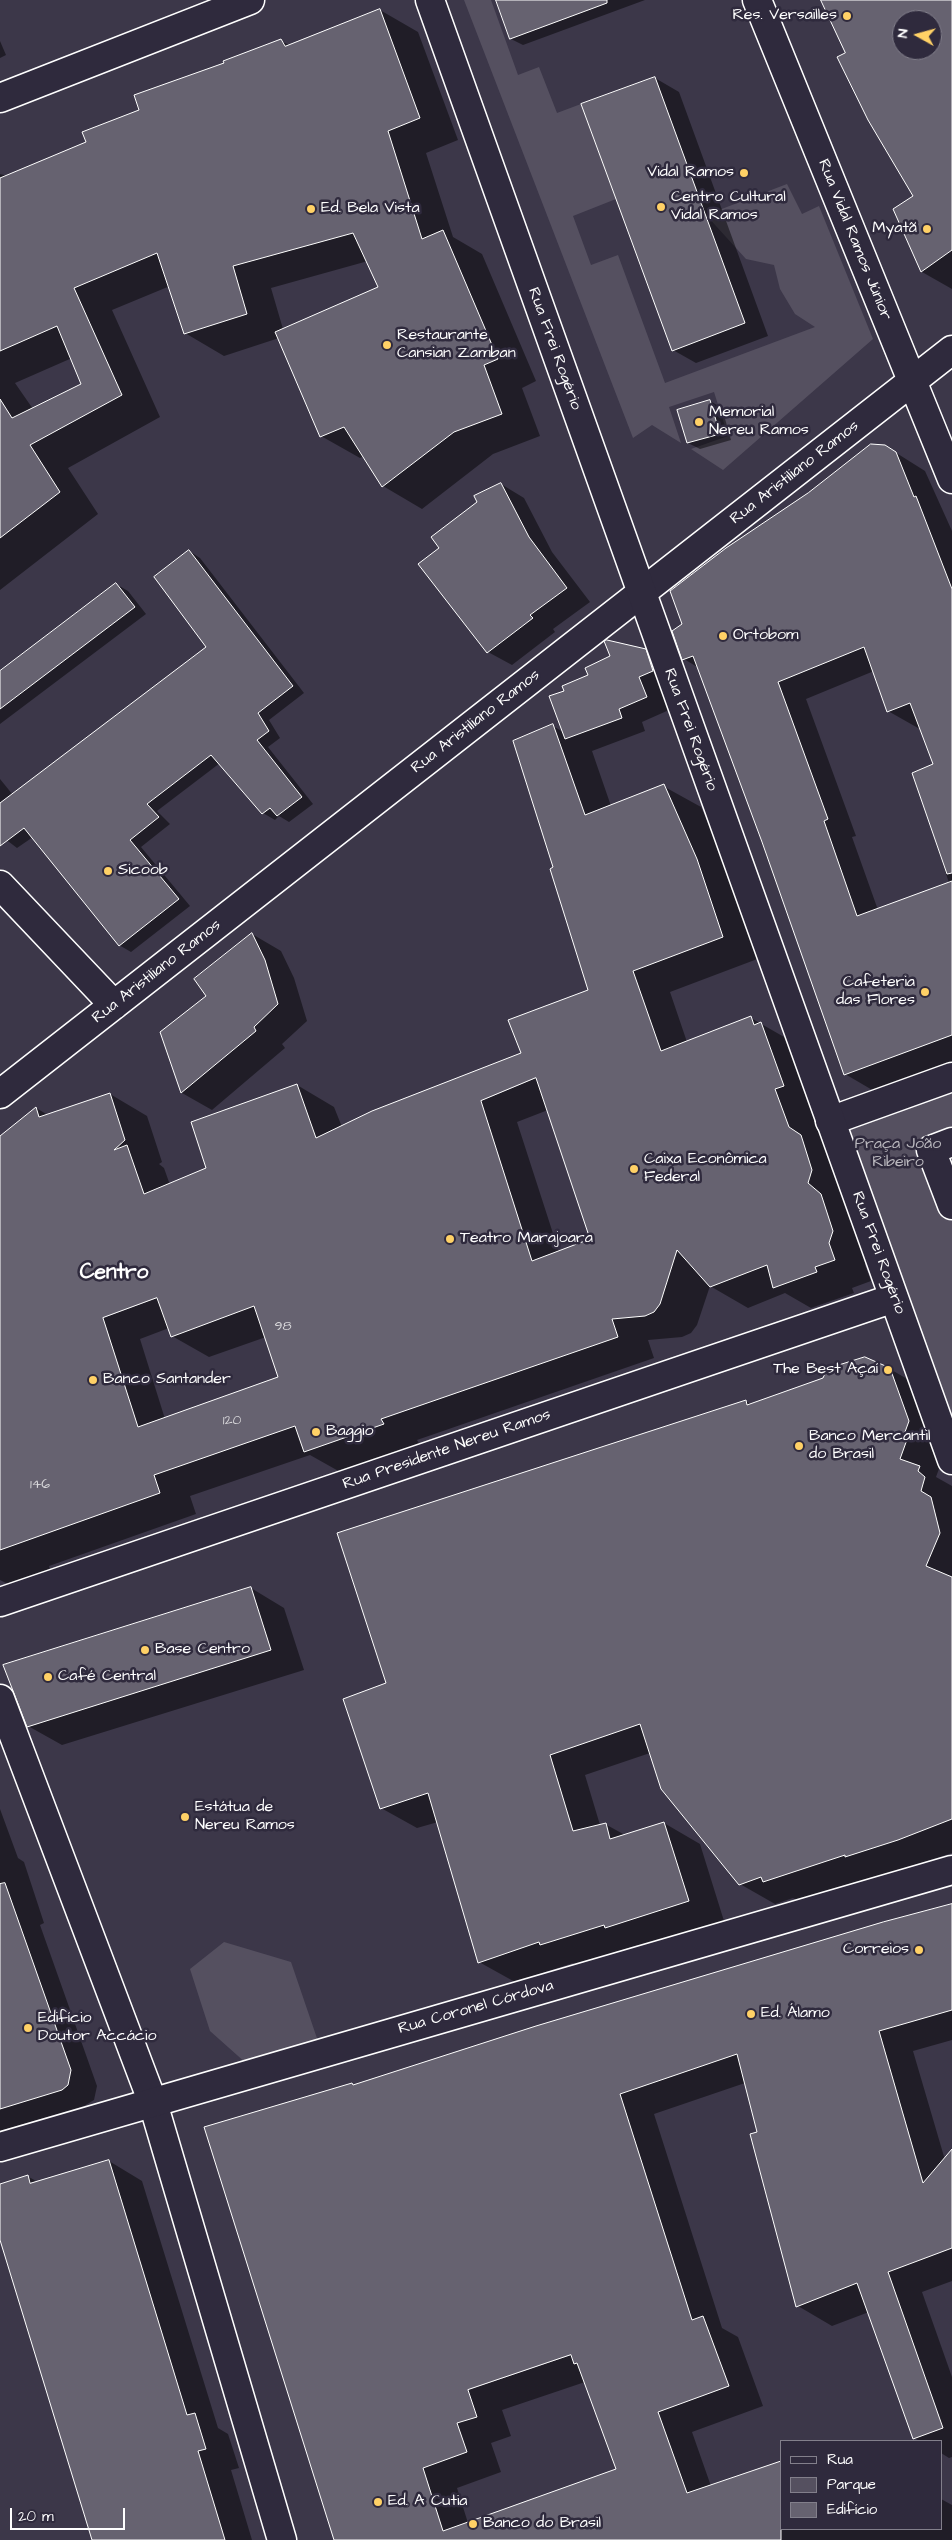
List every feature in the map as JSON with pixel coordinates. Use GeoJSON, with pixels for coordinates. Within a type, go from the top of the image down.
{"type":"FeatureCollection","features":[{"type":"Feature","properties":{"kind":"street"},"geometry":{"type":"LineString","coordinates":[[0,98],[250,0]]}},
{"type":"Feature","properties":{"kind":"street","name":"Rua Frei Rogério"},"geometry":{"type":"LineString","coordinates":[[430,0],[830,1121],[951,1454]]}},
{"type":"Feature","properties":{"kind":"street","name":"Rua Vidal Ramos Júnior"},"geometry":{"type":"LineString","coordinates":[[757,0],[952,479]]}},
{"type":"Feature","properties":{"kind":"street","name":"Rua Aristiliano Ramos"},"geometry":{"type":"LineString","coordinates":[[0,1094],[952,350]]}},
{"type":"Feature","properties":{"kind":"street"},"geometry":{"type":"LineString","coordinates":[[0,885],[114,1005]]}},
{"type":"Feature","properties":{"kind":"street"},"geometry":{"type":"LineString","coordinates":[[830,1121],[948,1084]]}},
{"type":"Feature","properties":{"kind":"street"},"geometry":{"type":"LineString","coordinates":[[932,1150],[952,1205]]}},
{"type":"Feature","properties":{"kind":"street","name":"Rua Presidente Nereu Ramos"},"geometry":{"type":"LineString","coordinates":[[0,1602],[894,1298]]}},
{"type":"Feature","properties":{"kind":"street"},"geometry":{"type":"LineString","coordinates":[[0,1699],[153,2103],[282,2540]]}},
{"type":"Feature","properties":{"kind":"street","name":"Rua Coronel Córdova"},"geometry":{"type":"LineString","coordinates":[[0,2147],[952,1870]]}},
{"type":"Feature","properties":{"kind":"green space"},"geometry":{"type":"Polygon","coordinates":[[[464,0],[491,0],[518,75],[539,67],[557,113],[581,104],[616,199],[573,216],[591,265],[618,255],[665,383],[815,327],[795,314],[780,289],[774,265],[746,259],[706,215],[787,184],[802,214],[819,206],[873,339],[723,470],[691,449],[728,436],[714,392],[669,407],[681,443],[652,425],[633,438],[464,0]]]}},
{"type":"Feature","properties":{"kind":"green space","name":"Praça João Ribeiro"},"geometry":{"type":"Polygon","coordinates":[[[952,1077],[952,1450],[830,1121],[952,1077]]]}},
{"type":"Feature","properties":{"kind":"green space"},"geometry":{"type":"Polygon","coordinates":[[[224,1942],[291,1962],[322,2053],[256,2072],[210,2031],[190,1969],[224,1942]]]}},
{"type":"Feature","properties":{"kind":"building"},"geometry":{"type":"Polygon","coordinates":[[[496,0],[607,0],[607,3],[510,39],[496,0]]]}},
{"type":"Feature","properties":{"kind":"building"},"geometry":{"type":"Polygon","coordinates":[[[821,0],[952,0],[952,250],[921,272],[893,209],[913,196],[868,120],[837,57],[845,53],[821,0]]]}},
{"type":"Feature","properties":{"kind":"building"},"geometry":{"type":"Polygon","coordinates":[[[380,9],[420,118],[388,131],[422,239],[443,230],[498,359],[484,365],[502,414],[454,432],[382,487],[344,427],[320,437],[275,332],[378,287],[353,233],[233,266],[247,314],[184,334],[157,253],[74,288],[122,395],[30,445],[60,492],[0,538],[0,399],[12,418],[81,384],[57,326],[0,351],[0,178],[86,142],[82,132],[139,110],[134,95],[224,63],[223,61],[281,39],[285,46],[380,9]]]}},
{"type":"Feature","properties":{"kind":"building","name":"Centro Cultural Vidal Ramos"},"geometry":{"type":"Polygon","coordinates":[[[655,77],[745,323],[672,351],[581,104],[655,77]]]}},
{"type":"Feature","properties":{"kind":"building","name":"Memorial Nereu Ramos"},"geometry":{"type":"Polygon","coordinates":[[[710,400],[720,434],[687,443],[677,410],[710,400]]]}},
{"type":"Feature","properties":{"kind":"building"},"geometry":{"type":"Polygon","coordinates":[[[871,444],[885,445],[896,452],[914,497],[916,496],[952,589],[952,873],[947,874],[912,773],[933,764],[910,703],[887,712],[864,647],[778,682],[828,819],[824,821],[857,916],[952,881],[952,1035],[844,1075],[762,842],[693,656],[682,660],[672,631],[682,624],[670,591],[726,548],[808,493],[871,444]]]}},
{"type":"Feature","properties":{"kind":"building"},"geometry":{"type":"Polygon","coordinates":[[[501,483],[529,537],[567,588],[530,615],[533,618],[487,653],[418,564],[439,548],[431,537],[477,502],[474,496],[501,483]]]}},
{"type":"Feature","properties":{"kind":"building"},"geometry":{"type":"Polygon","coordinates":[[[189,550],[293,686],[258,713],[269,731],[257,740],[302,797],[277,816],[270,808],[262,814],[211,755],[147,804],[159,817],[130,840],[179,899],[119,946],[24,828],[0,846],[0,803],[206,647],[154,577],[189,550]]]}},
{"type":"Feature","properties":{"kind":"building"},"geometry":{"type":"Polygon","coordinates":[[[116,583],[135,607],[0,709],[0,671],[116,583]]]}},
{"type":"Feature","properties":{"kind":"building"},"geometry":{"type":"Polygon","coordinates":[[[607,640],[646,649],[653,671],[639,677],[647,697],[619,709],[622,718],[565,739],[549,696],[564,691],[562,686],[588,675],[585,668],[610,656],[604,641],[607,640]]]}},
{"type":"Feature","properties":{"kind":"building"},"geometry":{"type":"Polygon","coordinates":[[[553,724],[585,815],[664,784],[697,859],[723,937],[633,971],[661,1051],[751,1016],[754,1025],[761,1022],[784,1086],[775,1089],[789,1127],[801,1135],[812,1170],[808,1183],[821,1194],[833,1231],[829,1243],[835,1260],[815,1267],[817,1272],[773,1288],[767,1265],[710,1287],[677,1250],[660,1304],[654,1312],[645,1316],[612,1319],[618,1337],[381,1419],[384,1424],[304,1452],[295,1426],[154,1475],[160,1493],[0,1550],[0,1136],[36,1107],[39,1117],[110,1093],[125,1140],[114,1150],[127,1145],[144,1194],[206,1168],[191,1122],[297,1084],[316,1138],[372,1111],[521,1053],[508,1020],[588,990],[550,869],[553,867],[513,741],[553,724]],[[536,1078],[481,1101],[532,1261],[590,1239],[536,1078]],[[157,1298],[103,1318],[138,1427],[278,1377],[254,1306],[171,1337],[157,1298]]]}},
{"type":"Feature","properties":{"kind":"building"},"geometry":{"type":"Polygon","coordinates":[[[252,933],[265,960],[278,1004],[254,1027],[256,1031],[181,1093],[160,1032],[206,996],[194,979],[252,933]]]}},
{"type":"Feature","properties":{"kind":"building"},"geometry":{"type":"Polygon","coordinates":[[[865,1357],[890,1368],[909,1421],[905,1432],[909,1434],[900,1459],[920,1466],[918,1471],[925,1477],[921,1491],[931,1497],[940,1533],[926,1566],[952,1577],[952,1819],[898,1840],[845,1857],[845,1855],[763,1882],[761,1877],[739,1885],[661,1789],[640,1724],[550,1755],[573,1831],[606,1823],[610,1839],[664,1822],[689,1901],[605,1928],[604,1925],[540,1945],[539,1942],[478,1963],[428,1793],[380,1809],[343,1699],[386,1683],[337,1533],[746,1400],[747,1405],[823,1378],[827,1369],[865,1357]]]}},
{"type":"Feature","properties":{"kind":"building"},"geometry":{"type":"Polygon","coordinates":[[[251,1587],[271,1650],[27,1727],[3,1665],[251,1587]]]}},
{"type":"Feature","properties":{"kind":"building","name":"Edifício Doutor Accácio"},"geometry":{"type":"Polygon","coordinates":[[[5,1883],[71,2070],[68,2085],[62,2090],[0,2109],[0,1884],[5,1883]]]}},
{"type":"Feature","properties":{"kind":"building"},"geometry":{"type":"Polygon","coordinates":[[[952,1904],[952,2010],[879,2031],[923,2183],[952,2149],[952,2248],[888,2272],[943,2428],[913,2439],[857,2283],[796,2307],[750,2134],[757,2132],[737,2054],[620,2094],[692,2320],[703,2316],[729,2386],[658,2412],[687,2493],[780,2461],[781,2540],[334,2540],[204,2127],[352,2083],[353,2085],[536,2026],[883,1922],[952,1904]],[[571,2355],[468,2390],[477,2417],[457,2423],[467,2452],[423,2468],[443,2531],[616,2469],[577,2363],[574,2364],[571,2355]]]}},
{"type":"Feature","properties":{"kind":"building"},"geometry":{"type":"Polygon","coordinates":[[[109,2160],[187,2415],[195,2413],[206,2449],[198,2451],[225,2540],[92,2540],[0,2240],[0,2184],[28,2175],[30,2183],[109,2160]]]}},
{"type":"Feature","properties":{"kind":"place","name":"Res. Versailles"},"geometry":{"type":"Point","coordinates":[847,16]}},
{"type":"Feature","properties":{"kind":"place","name":"Vidal Ramos"},"geometry":{"type":"Point","coordinates":[744,173]}},
{"type":"Feature","properties":{"kind":"place","name":"Centro Cultural Vidal Ramos"},"geometry":{"type":"Point","coordinates":[661,207]}},
{"type":"Feature","properties":{"kind":"place","name":"Ed. Bela Vista"},"geometry":{"type":"Point","coordinates":[311,209]}},
{"type":"Feature","properties":{"kind":"place","name":"Myatã"},"geometry":{"type":"Point","coordinates":[927,229]}},
{"type":"Feature","properties":{"kind":"place","name":"Restaurante Cansian Zamban"},"geometry":{"type":"Point","coordinates":[387,345]}},
{"type":"Feature","properties":{"kind":"place","name":"Memorial Nereu Ramos"},"geometry":{"type":"Point","coordinates":[699,422]}},
{"type":"Feature","properties":{"kind":"place","name":"Ortobom"},"geometry":{"type":"Point","coordinates":[723,636]}},
{"type":"Feature","properties":{"kind":"place","name":"Sicoob"},"geometry":{"type":"Point","coordinates":[108,871]}},
{"type":"Feature","properties":{"kind":"place","name":"Cafeteria das Flores"},"geometry":{"type":"Point","coordinates":[925,992]}},
{"type":"Feature","properties":{"kind":"place","name":"Caixa Econômica Federal"},"geometry":{"type":"Point","coordinates":[634,1169]}},
{"type":"Feature","properties":{"kind":"place","name":"Teatro Marajoara"},"geometry":{"type":"Point","coordinates":[450,1239]}},
{"type":"Feature","properties":{"kind":"place","name":"The Best Açaí"},"geometry":{"type":"Point","coordinates":[888,1370]}},
{"type":"Feature","properties":{"kind":"place","name":"Banco Santander"},"geometry":{"type":"Point","coordinates":[93,1380]}},
{"type":"Feature","properties":{"kind":"place","name":"Baggio"},"geometry":{"type":"Point","coordinates":[316,1432]}},
{"type":"Feature","properties":{"kind":"place","name":"Banco Mercantil do Brasil"},"geometry":{"type":"Point","coordinates":[799,1446]}},
{"type":"Feature","properties":{"kind":"place","name":"Base Centro"},"geometry":{"type":"Point","coordinates":[145,1650]}},
{"type":"Feature","properties":{"kind":"place","name":"Café Central"},"geometry":{"type":"Point","coordinates":[48,1677]}},
{"type":"Feature","properties":{"kind":"place","name":"Estátua de Nereu Ramos"},"geometry":{"type":"Point","coordinates":[185,1817]}},
{"type":"Feature","properties":{"kind":"place","name":"Correios"},"geometry":{"type":"Point","coordinates":[919,1950]}},
{"type":"Feature","properties":{"kind":"place","name":"Ed. Álamo"},"geometry":{"type":"Point","coordinates":[751,2014]}},
{"type":"Feature","properties":{"kind":"place","name":"Edifício Doutor Accácio"},"geometry":{"type":"Point","coordinates":[28,2028]}},
{"type":"Feature","properties":{"kind":"place","name":"Ed. A Cutia"},"geometry":{"type":"Point","coordinates":[378,2502]}},
{"type":"Feature","properties":{"kind":"place","name":"Banco do Brasil"},"geometry":{"type":"Point","coordinates":[473,2524]}},
{"type":"Feature","properties":{"kind":"district","name":"Centro"},"geometry":{"type":"Point","coordinates":[114,1274]}}]}
